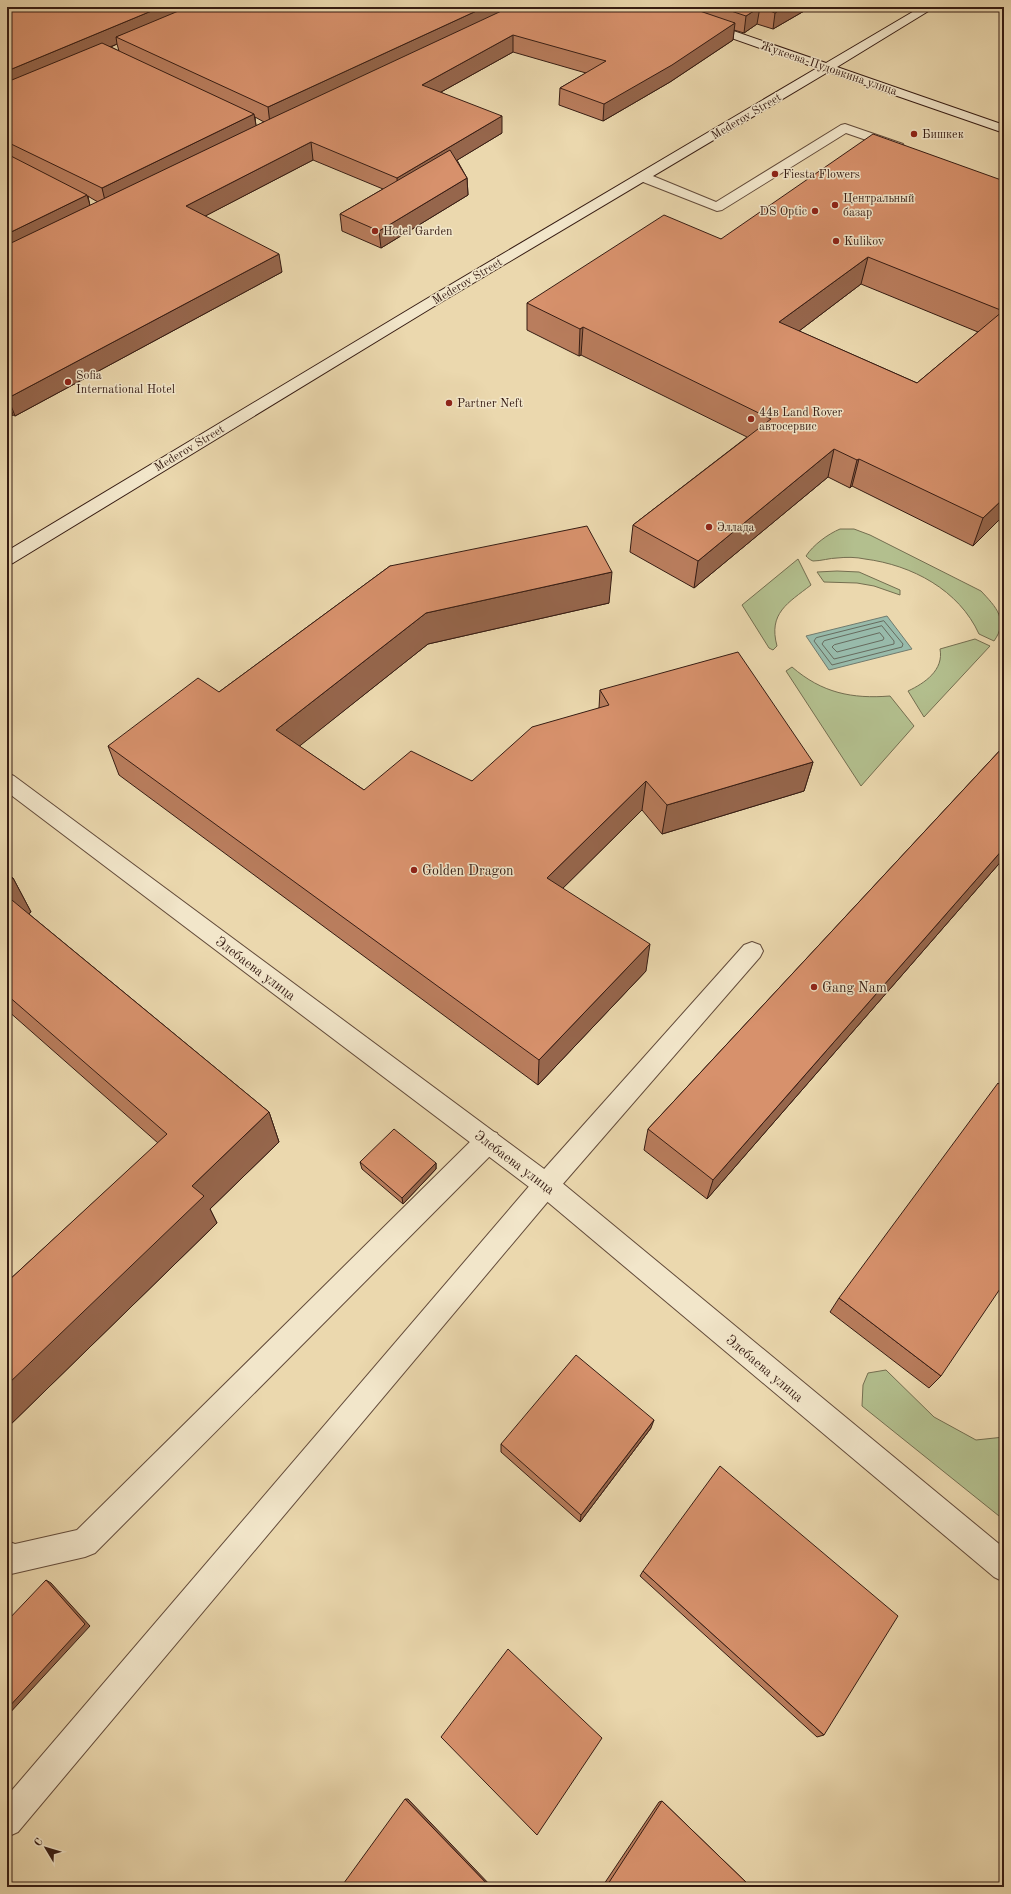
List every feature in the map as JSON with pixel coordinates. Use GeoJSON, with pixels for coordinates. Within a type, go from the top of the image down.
{"type":"FeatureCollection","features":[{"type":"Feature","properties":{"kind":"main road","name":"Жукеева-Пудовкина улица"},"geometry":{"type":"LineString","coordinates":[[653,7],[1004,129]]}},
{"type":"Feature","properties":{"kind":"main road","name":"Mederov Street"},"geometry":{"type":"LineString","coordinates":[[7,558],[428,304],[929,7]]}},
{"type":"Feature","properties":{"kind":"main road"},"geometry":{"type":"LineString","coordinates":[[643,177],[718,207],[845,128],[910,151]]}},
{"type":"Feature","properties":{"kind":"main road","name":"Элебаева улица"},"geometry":{"type":"LineString","coordinates":[[7,781],[546,1185],[1004,1567]]}},
{"type":"Feature","properties":{"kind":"main road"},"geometry":{"type":"LineString","coordinates":[[7,1821],[546,1185],[752,951]]}},
{"type":"Feature","properties":{"kind":"main road"},"geometry":{"type":"LineString","coordinates":[[7,1555],[11,1559],[85,1543],[488,1141]]}},
{"type":"Feature","properties":{"kind":"green space"},"geometry":{"type":"Polygon","coordinates":[[[840,529],[854,529],[870,535],[981,591],[996,608],[999,614],[1000,627],[994,641],[979,634],[970,618],[947,593],[932,582],[916,574],[900,567],[862,558],[844,557],[813,561],[806,556],[821,540],[840,529]]]}},
{"type":"Feature","properties":{"kind":"green space"},"geometry":{"type":"Polygon","coordinates":[[[798,559],[811,585],[795,597],[782,610],[775,625],[777,646],[773,650],[769,648],[742,605],[798,559]]]}},
{"type":"Feature","properties":{"kind":"green space"},"geometry":{"type":"Polygon","coordinates":[[[817,572],[859,572],[900,590],[900,595],[874,586],[857,583],[824,582],[817,572]]]}},
{"type":"Feature","properties":{"kind":"green space"},"geometry":{"type":"Polygon","coordinates":[[[975,639],[990,646],[924,717],[908,691],[927,680],[932,675],[939,663],[940,649],[975,639]]]}},
{"type":"Feature","properties":{"kind":"green space"},"geometry":{"type":"Polygon","coordinates":[[[792,667],[815,683],[838,692],[850,695],[876,697],[890,696],[914,726],[861,786],[786,671],[792,667]]]}},
{"type":"Feature","properties":{"kind":"green space"},"geometry":{"type":"Polygon","coordinates":[[[886,1370],[934,1417],[976,1440],[1004,1437],[1004,1520],[862,1406],[863,1385],[868,1373],[886,1370]]]}},
{"type":"Feature","properties":{"kind":"water"},"geometry":{"type":"Polygon","coordinates":[[[887,616],[912,649],[829,670],[806,636],[887,616]]]}},
{"type":"Feature","properties":{"kind":"building"},"geometry":{"type":"Polygon","coordinates":[[[7,7],[161,7],[7,71],[7,7]]]}},
{"type":"Feature","properties":{"kind":"building"},"geometry":{"type":"Polygon","coordinates":[[[188,7],[485,7],[268,107],[116,37],[188,7]]]}},
{"type":"Feature","properties":{"kind":"building"},"geometry":{"type":"Polygon","coordinates":[[[510,7],[688,7],[735,23],[672,65],[604,104],[560,88],[606,61],[513,35],[422,85],[502,116],[397,178],[311,142],[186,206],[279,254],[8,398],[7,397],[7,245],[272,118],[510,7]]]}},
{"type":"Feature","properties":{"kind":"building"},"geometry":{"type":"Polygon","coordinates":[[[719,7],[760,7],[746,16],[719,7]]]}},
{"type":"Feature","properties":{"kind":"building"},"geometry":{"type":"Polygon","coordinates":[[[760,7],[785,7],[775,13],[760,7]]]}},
{"type":"Feature","properties":{"kind":"building"},"geometry":{"type":"Polygon","coordinates":[[[102,43],[254,114],[102,188],[7,142],[7,82],[102,43]]]}},
{"type":"Feature","properties":{"kind":"building"},"geometry":{"type":"Polygon","coordinates":[[[873,134],[1004,181],[1004,498],[983,518],[859,459],[857,460],[834,449],[698,561],[633,525],[771,419],[583,327],[580,329],[527,303],[664,215],[721,239],[873,134]],[[868,257],[779,322],[917,383],[1003,311],[868,257]]]}},
{"type":"Feature","properties":{"kind":"building"},"geometry":{"type":"Polygon","coordinates":[[[450,150],[467,178],[379,231],[340,214],[450,150]]]}},
{"type":"Feature","properties":{"kind":"building"},"geometry":{"type":"Polygon","coordinates":[[[7,154],[87,195],[7,234],[7,154]]]}},
{"type":"Feature","properties":{"kind":"building","name":"Golden Dragon"},"geometry":{"type":"Polygon","coordinates":[[[587,526],[612,572],[426,613],[276,730],[364,790],[411,751],[472,781],[532,727],[609,705],[600,690],[738,652],[813,762],[667,805],[646,781],[547,878],[650,944],[539,1060],[108,746],[198,678],[219,692],[390,566],[587,526]]]}},
{"type":"Feature","properties":{"kind":"building"},"geometry":{"type":"Polygon","coordinates":[[[1004,746],[1004,848],[713,1180],[648,1129],[1004,746]]]}},
{"type":"Feature","properties":{"kind":"building"},"geometry":{"type":"Polygon","coordinates":[[[7,873],[13,878],[7,882],[7,873]]]}},
{"type":"Feature","properties":{"kind":"building"},"geometry":{"type":"Polygon","coordinates":[[[7,896],[269,1112],[192,1186],[204,1196],[7,1385],[7,1282],[167,1134],[7,995],[7,896]]]}},
{"type":"Feature","properties":{"kind":"building"},"geometry":{"type":"Polygon","coordinates":[[[998,1083],[1004,1088],[1004,1283],[941,1376],[839,1298],[998,1083]]]}},
{"type":"Feature","properties":{"kind":"building"},"geometry":{"type":"Polygon","coordinates":[[[394,1129],[436,1163],[402,1198],[360,1162],[394,1129]]]}},
{"type":"Feature","properties":{"kind":"building"},"geometry":{"type":"Polygon","coordinates":[[[576,1355],[654,1420],[581,1515],[501,1444],[576,1355]]]}},
{"type":"Feature","properties":{"kind":"building"},"geometry":{"type":"Polygon","coordinates":[[[720,1466],[898,1616],[824,1735],[643,1571],[720,1466]]]}},
{"type":"Feature","properties":{"kind":"building"},"geometry":{"type":"Polygon","coordinates":[[[46,1580],[85,1624],[7,1709],[7,1621],[46,1580]]]}},
{"type":"Feature","properties":{"kind":"building"},"geometry":{"type":"Polygon","coordinates":[[[508,1649],[602,1738],[537,1835],[441,1737],[508,1649]]]}},
{"type":"Feature","properties":{"kind":"building"},"geometry":{"type":"Polygon","coordinates":[[[405,1799],[490,1887],[341,1887],[405,1799]]]}},
{"type":"Feature","properties":{"kind":"building"},"geometry":{"type":"Polygon","coordinates":[[[662,1801],[751,1887],[606,1887],[662,1801]]]}},
{"type":"Feature","properties":{"kind":"place","name":"Бишкек"},"geometry":{"type":"Point","coordinates":[914,134]}},
{"type":"Feature","properties":{"kind":"place","name":"Fiesta Flowers"},"geometry":{"type":"Point","coordinates":[775,174]}},
{"type":"Feature","properties":{"kind":"place","name":"Центральный базар"},"geometry":{"type":"Point","coordinates":[835,205]}},
{"type":"Feature","properties":{"kind":"place","name":"DS Optic"},"geometry":{"type":"Point","coordinates":[815,211]}},
{"type":"Feature","properties":{"kind":"place","name":"Hotel Garden"},"geometry":{"type":"Point","coordinates":[375,231]}},
{"type":"Feature","properties":{"kind":"place","name":"Kulikov"},"geometry":{"type":"Point","coordinates":[836,241]}},
{"type":"Feature","properties":{"kind":"place","name":"Sofia International Hotel"},"geometry":{"type":"Point","coordinates":[68,382]}},
{"type":"Feature","properties":{"kind":"place","name":"Partner Neft"},"geometry":{"type":"Point","coordinates":[449,403]}},
{"type":"Feature","properties":{"kind":"place","name":"44в Land Rover автосервис"},"geometry":{"type":"Point","coordinates":[751,419]}},
{"type":"Feature","properties":{"kind":"place","name":"Эллада"},"geometry":{"type":"Point","coordinates":[709,527]}},
{"type":"Feature","properties":{"kind":"place","name":"Golden Dragon"},"geometry":{"type":"Point","coordinates":[414,870]}},
{"type":"Feature","properties":{"kind":"place","name":"Gang Nam"},"geometry":{"type":"Point","coordinates":[814,987]}}]}
